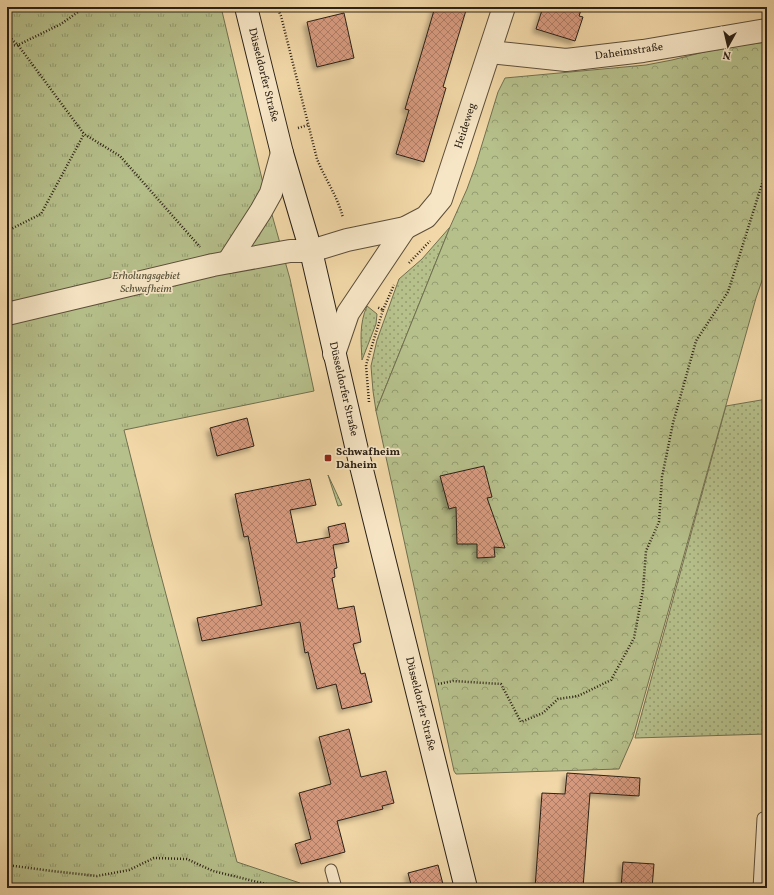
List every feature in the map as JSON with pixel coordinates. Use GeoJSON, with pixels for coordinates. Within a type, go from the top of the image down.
{"type":"FeatureCollection","features":[{"type":"Feature","properties":{"kind":"street","name":"Düsseldorfer Straße"},"geometry":{"type":"LineString","coordinates":[[246,7],[282,153],[311,251],[357,450],[466,888]]}},
{"type":"Feature","properties":{"kind":"street","name":"Heideweg"},"geometry":{"type":"LineString","coordinates":[[7,314],[228,262],[290,251],[311,251],[347,240],[405,228],[426,217],[441,199],[504,7]]}},
{"type":"Feature","properties":{"kind":"street","name":"Daheimstraße"},"geometry":{"type":"LineString","coordinates":[[490,52],[566,60],[643,51],[767,30]]}},
{"type":"Feature","properties":{"kind":"street"},"geometry":{"type":"LineString","coordinates":[[228,262],[271,193],[282,153]]}},
{"type":"Feature","properties":{"kind":"street","name":"Heideweg"},"geometry":{"type":"LineString","coordinates":[[334,354],[348,312],[405,228]]}},
{"type":"Feature","properties":{"kind":"lane"},"geometry":{"type":"LineString","coordinates":[[759,888],[763,818]]}},
{"type":"Feature","properties":{"kind":"lane"},"geometry":{"type":"LineString","coordinates":[[331,870],[336,888]]}},
{"type":"Feature","properties":{"kind":"path"},"geometry":{"type":"LineString","coordinates":[[7,46],[18,46],[61,24],[85,7]]}},
{"type":"Feature","properties":{"kind":"path"},"geometry":{"type":"LineString","coordinates":[[277,7],[281,16],[317,159],[323,175],[338,200],[347,240]]}},
{"type":"Feature","properties":{"kind":"path"},"geometry":{"type":"LineString","coordinates":[[7,35],[18,46],[84,134],[120,156],[200,247]]}},
{"type":"Feature","properties":{"kind":"path"},"geometry":{"type":"LineString","coordinates":[[7,232],[41,214],[84,134]]}},
{"type":"Feature","properties":{"kind":"path"},"geometry":{"type":"LineString","coordinates":[[433,684],[453,681],[501,684],[521,722],[543,714],[558,699],[578,696],[611,680],[634,638],[643,590],[646,551],[659,522],[662,477],[673,423],[696,341],[728,292],[767,168]]}},
{"type":"Feature","properties":{"kind":"path"},"geometry":{"type":"LineString","coordinates":[[405,268],[425,248],[434,235]]}},
{"type":"Feature","properties":{"kind":"path"},"geometry":{"type":"LineString","coordinates":[[371,408],[366,365],[383,310],[397,279]]}},
{"type":"Feature","properties":{"kind":"path"},"geometry":{"type":"LineString","coordinates":[[362,292],[371,304],[383,310]]}},
{"type":"Feature","properties":{"kind":"path"},"geometry":{"type":"LineString","coordinates":[[7,865],[52,872],[97,876],[129,870],[154,858],[186,859],[213,871],[278,887],[292,888]]}},
{"type":"Feature","properties":{"kind":"green space","name":"Erholungsgebiet Schwafheim"},"geometry":{"type":"Polygon","coordinates":[[[7,7],[221,7],[262,179],[290,279],[314,391],[124,430],[151,538],[237,862],[300,883],[298,888],[7,888],[7,7]]]}},
{"type":"Feature","properties":{"kind":"green space"},"geometry":{"type":"Polygon","coordinates":[[[767,42],[767,266],[756,298],[633,737],[619,769],[456,774],[454,771],[376,411],[450,227],[467,189],[498,92],[505,78],[646,65],[720,48],[767,42]]]}},
{"type":"Feature","properties":{"kind":"green space"},"geometry":{"type":"Polygon","coordinates":[[[450,227],[376,411],[371,366],[377,340],[399,279],[422,259],[450,227]]]}},
{"type":"Feature","properties":{"kind":"green space"},"geometry":{"type":"Polygon","coordinates":[[[367,306],[377,314],[376,324],[362,360],[362,326],[364,313],[367,306]]]}},
{"type":"Feature","properties":{"kind":"green space"},"geometry":{"type":"Polygon","coordinates":[[[767,399],[767,734],[635,738],[726,406],[767,399]]]}},
{"type":"Feature","properties":{"kind":"green space"},"geometry":{"type":"Polygon","coordinates":[[[328,475],[342,505],[338,506],[328,475]]]}},
{"type":"Feature","properties":{"kind":"building"},"geometry":{"type":"Polygon","coordinates":[[[435,7],[467,7],[443,87],[446,88],[424,162],[396,154],[409,110],[405,109],[435,7]]]}},
{"type":"Feature","properties":{"kind":"building"},"geometry":{"type":"Polygon","coordinates":[[[543,7],[582,7],[579,16],[583,17],[575,41],[536,29],[543,7]]]}},
{"type":"Feature","properties":{"kind":"building"},"geometry":{"type":"Polygon","coordinates":[[[344,13],[354,58],[317,67],[307,22],[344,13]]]}},
{"type":"Feature","properties":{"kind":"building"},"geometry":{"type":"Polygon","coordinates":[[[247,418],[254,446],[217,456],[210,428],[247,418]]]}},
{"type":"Feature","properties":{"kind":"building"},"geometry":{"type":"Polygon","coordinates":[[[484,466],[492,497],[487,498],[505,548],[494,547],[495,557],[477,558],[477,544],[457,544],[456,507],[449,509],[440,476],[484,466]]]}},
{"type":"Feature","properties":{"kind":"building"},"geometry":{"type":"Polygon","coordinates":[[[310,479],[316,505],[290,510],[297,543],[330,537],[328,527],[345,523],[349,542],[333,545],[337,568],[334,569],[335,577],[332,578],[338,609],[354,606],[361,642],[353,644],[361,674],[365,673],[372,702],[342,709],[336,684],[317,689],[308,652],[305,653],[300,622],[202,641],[197,618],[262,605],[248,536],[244,537],[235,494],[310,479]]]}},
{"type":"Feature","properties":{"kind":"building"},"geometry":{"type":"Polygon","coordinates":[[[349,729],[361,777],[386,771],[394,803],[382,806],[383,809],[337,821],[345,852],[301,864],[295,844],[311,839],[299,793],[331,784],[319,737],[349,729]]]}},
{"type":"Feature","properties":{"kind":"building"},"geometry":{"type":"Polygon","coordinates":[[[567,773],[640,778],[639,796],[590,793],[583,888],[535,888],[542,793],[565,794],[567,773]]]}},
{"type":"Feature","properties":{"kind":"building"},"geometry":{"type":"Polygon","coordinates":[[[623,862],[654,864],[652,888],[621,888],[623,862]]]}},
{"type":"Feature","properties":{"kind":"building"},"geometry":{"type":"Polygon","coordinates":[[[438,865],[444,888],[412,888],[408,873],[438,865]]]}},
{"type":"Feature","properties":{"kind":"place","name":"Schwafheim Daheim"},"geometry":{"type":"Point","coordinates":[328,458]}}]}
